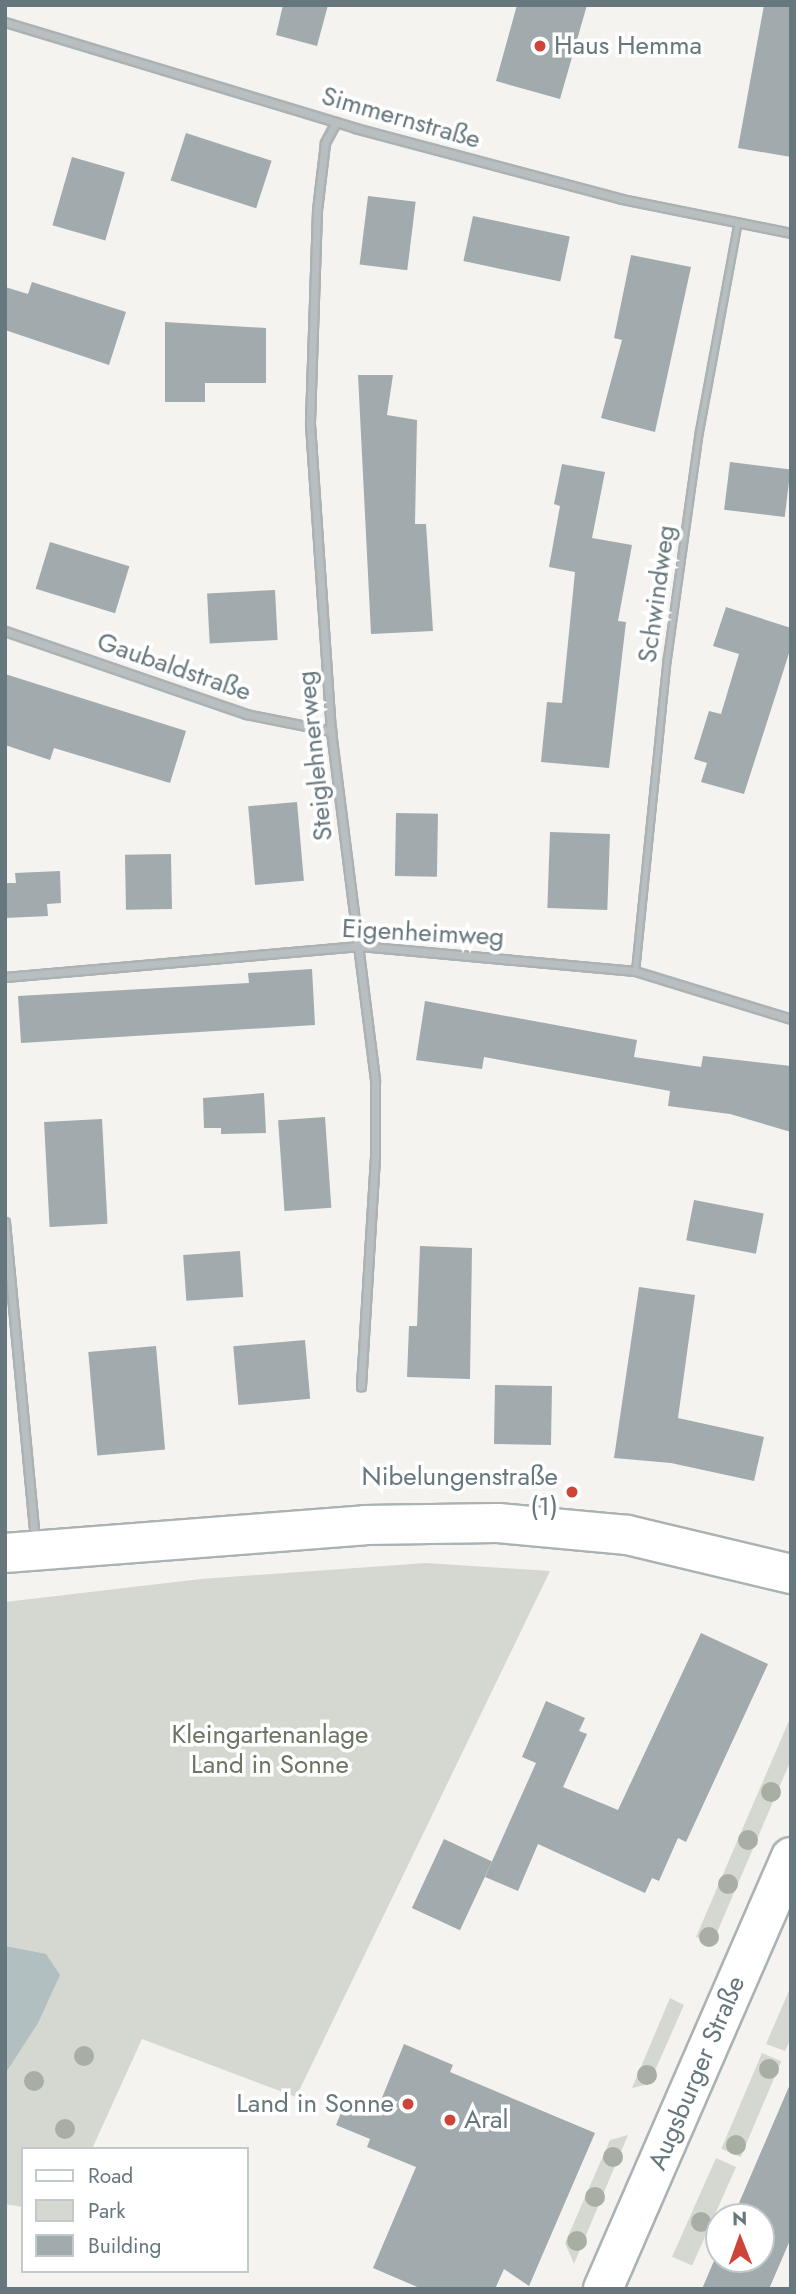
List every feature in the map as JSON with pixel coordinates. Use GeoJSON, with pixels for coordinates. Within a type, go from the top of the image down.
{"type":"FeatureCollection","features":[{"type":"Feature","properties":{"kind":"street","name":"Simmernstraße"},"geometry":{"type":"LineString","coordinates":[[5,22],[336,122],[737,226],[791,233]]}},
{"type":"Feature","properties":{"kind":"street","name":"Steiglehnerweg"},"geometry":{"type":"LineString","coordinates":[[336,122],[325,143],[317,210],[309,354],[317,554],[331,731],[375,1081],[375,1157],[361,1387]]}},
{"type":"Feature","properties":{"kind":"street","name":"Gaubaldstraße"},"geometry":{"type":"LineString","coordinates":[[5,631],[246,714],[331,731]]}},
{"type":"Feature","properties":{"kind":"street","name":"Eigenheimweg"},"geometry":{"type":"LineString","coordinates":[[5,976],[360,946],[635,971],[791,1019]]}},
{"type":"Feature","properties":{"kind":"street"},"geometry":{"type":"LineString","coordinates":[[5,1222],[21,1551],[365,1525],[498,1523],[627,1535],[791,1574]]}},
{"type":"Feature","properties":{"kind":"street","name":"Augsburger Straße"},"geometry":{"type":"LineString","coordinates":[[603,2289],[791,1857]]}},
{"type":"Feature","properties":{"kind":"lane","name":"Schwindweg"},"geometry":{"type":"LineString","coordinates":[[635,971],[667,658],[699,431],[737,226]]}},
{"type":"Feature","properties":{"kind":"green space","name":"Kleingartenanlage Land in Sonne"},"geometry":{"type":"Polygon","coordinates":[[[426,1563],[550,1571],[296,2097],[142,2039],[93,2147],[21,2147],[21,2207],[5,2204],[5,1602],[201,1579],[426,1563]]]}},
{"type":"Feature","properties":{"kind":"green space"},"geometry":{"type":"Polygon","coordinates":[[[791,1716],[791,1760],[712,1944],[696,1937],[791,1716]]]}},
{"type":"Feature","properties":{"kind":"green space"},"geometry":{"type":"Polygon","coordinates":[[[791,1986],[791,2038],[785,2051],[766,2044],[791,1986]]]}},
{"type":"Feature","properties":{"kind":"green space"},"geometry":{"type":"Polygon","coordinates":[[[670,1998],[684,2005],[649,2084],[632,2088],[670,1998]]]}},
{"type":"Feature","properties":{"kind":"green space"},"geometry":{"type":"Polygon","coordinates":[[[762,2053],[781,2061],[741,2157],[721,2149],[762,2053]]]}},
{"type":"Feature","properties":{"kind":"green space"},"geometry":{"type":"Polygon","coordinates":[[[628,2135],[574,2264],[565,2243],[610,2140],[628,2135]]]}},
{"type":"Feature","properties":{"kind":"green space"},"geometry":{"type":"Polygon","coordinates":[[[716,2158],[736,2167],[720,2203],[705,2203],[705,2237],[692,2266],[672,2257],[716,2158]]]}},
{"type":"Feature","properties":{"kind":"shaded area"},"geometry":{"type":"Polygon","coordinates":[[[5,1946],[46,1954],[60,1975],[38,2023],[5,2074],[5,1946]]]}},
{"type":"Feature","properties":{"kind":"building"},"geometry":{"type":"Polygon","coordinates":[[[283,5],[328,5],[317,46],[276,35],[283,5]]]}},
{"type":"Feature","properties":{"kind":"building","name":"Haus Hemma"},"geometry":{"type":"Polygon","coordinates":[[[517,5],[587,5],[560,99],[496,81],[517,5]]]}},
{"type":"Feature","properties":{"kind":"building"},"geometry":{"type":"Polygon","coordinates":[[[764,5],[791,5],[791,157],[738,148],[764,5]]]}},
{"type":"Feature","properties":{"kind":"building"},"geometry":{"type":"Polygon","coordinates":[[[186,133],[272,161],[256,208],[171,181],[186,133]]]}},
{"type":"Feature","properties":{"kind":"building"},"geometry":{"type":"Polygon","coordinates":[[[72,157],[125,172],[105,240],[52,225],[72,157]]]}},
{"type":"Feature","properties":{"kind":"building"},"geometry":{"type":"Polygon","coordinates":[[[368,196],[416,202],[407,270],[360,264],[368,196]]]}},
{"type":"Feature","properties":{"kind":"building"},"geometry":{"type":"Polygon","coordinates":[[[473,216],[570,237],[560,282],[463,261],[473,216]]]}},
{"type":"Feature","properties":{"kind":"building"},"geometry":{"type":"Polygon","coordinates":[[[631,255],[691,267],[655,432],[601,418],[622,340],[614,338],[631,255]]]}},
{"type":"Feature","properties":{"kind":"building"},"geometry":{"type":"Polygon","coordinates":[[[32,282],[126,312],[109,365],[5,330],[5,287],[28,294],[32,282]]]}},
{"type":"Feature","properties":{"kind":"building"},"geometry":{"type":"Polygon","coordinates":[[[165,322],[266,328],[266,383],[205,383],[205,402],[165,402],[165,322]]]}},
{"type":"Feature","properties":{"kind":"building"},"geometry":{"type":"Polygon","coordinates":[[[358,375],[393,375],[387,415],[417,420],[415,524],[426,524],[433,631],[371,634],[358,375]]]}},
{"type":"Feature","properties":{"kind":"building"},"geometry":{"type":"Polygon","coordinates":[[[730,462],[791,469],[785,517],[724,510],[730,462]]]}},
{"type":"Feature","properties":{"kind":"building"},"geometry":{"type":"Polygon","coordinates":[[[562,464],[605,472],[592,538],[632,545],[618,621],[626,622],[609,768],[541,762],[547,702],[562,703],[575,572],[549,567],[560,506],[554,504],[562,464]]]}},
{"type":"Feature","properties":{"kind":"building"},"geometry":{"type":"Polygon","coordinates":[[[50,542],[129,566],[115,613],[36,589],[50,542]]]}},
{"type":"Feature","properties":{"kind":"building"},"geometry":{"type":"Polygon","coordinates":[[[275,590],[278,640],[210,643],[207,594],[275,590]]]}},
{"type":"Feature","properties":{"kind":"building"},"geometry":{"type":"Polygon","coordinates":[[[726,607],[791,628],[791,647],[744,794],[701,782],[707,763],[694,759],[709,711],[721,714],[739,654],[713,646],[726,607]]]}},
{"type":"Feature","properties":{"kind":"building"},"geometry":{"type":"Polygon","coordinates":[[[5,674],[186,731],[170,783],[54,748],[50,760],[5,745],[5,674]]]}},
{"type":"Feature","properties":{"kind":"building"},"geometry":{"type":"Polygon","coordinates":[[[297,802],[304,881],[255,885],[248,806],[297,802]]]}},
{"type":"Feature","properties":{"kind":"building"},"geometry":{"type":"Polygon","coordinates":[[[396,813],[438,814],[437,877],[395,876],[396,813]]]}},
{"type":"Feature","properties":{"kind":"building"},"geometry":{"type":"Polygon","coordinates":[[[550,832],[610,834],[607,910],[547,908],[550,832]]]}},
{"type":"Feature","properties":{"kind":"building"},"geometry":{"type":"Polygon","coordinates":[[[171,854],[172,909],[126,910],[125,855],[171,854]]]}},
{"type":"Feature","properties":{"kind":"building"},"geometry":{"type":"Polygon","coordinates":[[[60,871],[61,903],[47,904],[48,916],[5,918],[5,883],[16,883],[15,873],[60,871]]]}},
{"type":"Feature","properties":{"kind":"building"},"geometry":{"type":"Polygon","coordinates":[[[312,969],[315,1025],[21,1043],[18,996],[249,983],[248,973],[312,969]]]}},
{"type":"Feature","properties":{"kind":"building"},"geometry":{"type":"Polygon","coordinates":[[[425,1001],[637,1040],[634,1057],[701,1067],[703,1056],[791,1066],[791,1132],[730,1114],[668,1106],[670,1091],[484,1057],[482,1069],[416,1060],[425,1001]]]}},
{"type":"Feature","properties":{"kind":"building"},"geometry":{"type":"Polygon","coordinates":[[[264,1093],[266,1133],[221,1134],[221,1128],[204,1128],[203,1098],[264,1093]]]}},
{"type":"Feature","properties":{"kind":"building"},"geometry":{"type":"Polygon","coordinates":[[[325,1117],[331,1208],[284,1211],[278,1120],[325,1117]]]}},
{"type":"Feature","properties":{"kind":"building"},"geometry":{"type":"Polygon","coordinates":[[[102,1119],[107,1224],[50,1227],[44,1122],[102,1119]]]}},
{"type":"Feature","properties":{"kind":"building"},"geometry":{"type":"Polygon","coordinates":[[[694,1200],[764,1214],[756,1254],[686,1240],[694,1200]]]}},
{"type":"Feature","properties":{"kind":"building"},"geometry":{"type":"Polygon","coordinates":[[[420,1246],[472,1248],[470,1379],[407,1377],[409,1326],[417,1326],[420,1246]]]}},
{"type":"Feature","properties":{"kind":"building"},"geometry":{"type":"Polygon","coordinates":[[[240,1251],[243,1297],[186,1301],[183,1255],[240,1251]]]}},
{"type":"Feature","properties":{"kind":"building"},"geometry":{"type":"Polygon","coordinates":[[[639,1287],[695,1295],[678,1418],[764,1437],[754,1481],[671,1463],[614,1458],[639,1287]]]}},
{"type":"Feature","properties":{"kind":"building"},"geometry":{"type":"Polygon","coordinates":[[[305,1340],[310,1399],[238,1405],[233,1346],[305,1340]]]}},
{"type":"Feature","properties":{"kind":"building"},"geometry":{"type":"Polygon","coordinates":[[[156,1346],[165,1450],[97,1456],[88,1352],[156,1346]]]}},
{"type":"Feature","properties":{"kind":"building"},"geometry":{"type":"Polygon","coordinates":[[[495,1385],[552,1386],[551,1445],[494,1444],[495,1385]]]}},
{"type":"Feature","properties":{"kind":"building"},"geometry":{"type":"Polygon","coordinates":[[[701,1633],[768,1664],[686,1842],[678,1838],[659,1881],[652,1878],[645,1893],[538,1844],[518,1891],[485,1877],[536,1763],[522,1757],[546,1701],[585,1718],[579,1731],[587,1734],[563,1787],[618,1810],[701,1633]]]}},
{"type":"Feature","properties":{"kind":"building"},"geometry":{"type":"Polygon","coordinates":[[[444,1839],[492,1861],[460,1930],[412,1908],[444,1839]]]}},
{"type":"Feature","properties":{"kind":"building","name":"Aral"},"geometry":{"type":"Polygon","coordinates":[[[404,2044],[453,2065],[450,2072],[595,2133],[529,2286],[504,2269],[495,2289],[422,2289],[373,2268],[416,2167],[367,2147],[370,2139],[336,2125],[347,2098],[377,2110],[404,2044]]]}},
{"type":"Feature","properties":{"kind":"building"},"geometry":{"type":"Polygon","coordinates":[[[791,2082],[791,2238],[769,2289],[702,2289],[709,2273],[775,2273],[775,2203],[739,2203],[791,2082]]]}},
{"type":"Feature","properties":{"kind":"place","name":"Haus Hemma"},"geometry":{"type":"Point","coordinates":[540,46]}},
{"type":"Feature","properties":{"kind":"place","name":"Nibelungenstraße (1)"},"geometry":{"type":"Point","coordinates":[572,1492]}},
{"type":"Feature","properties":{"kind":"place","name":"Land in Sonne"},"geometry":{"type":"Point","coordinates":[408,2104]}},
{"type":"Feature","properties":{"kind":"place","name":"Aral"},"geometry":{"type":"Point","coordinates":[450,2120]}}]}
